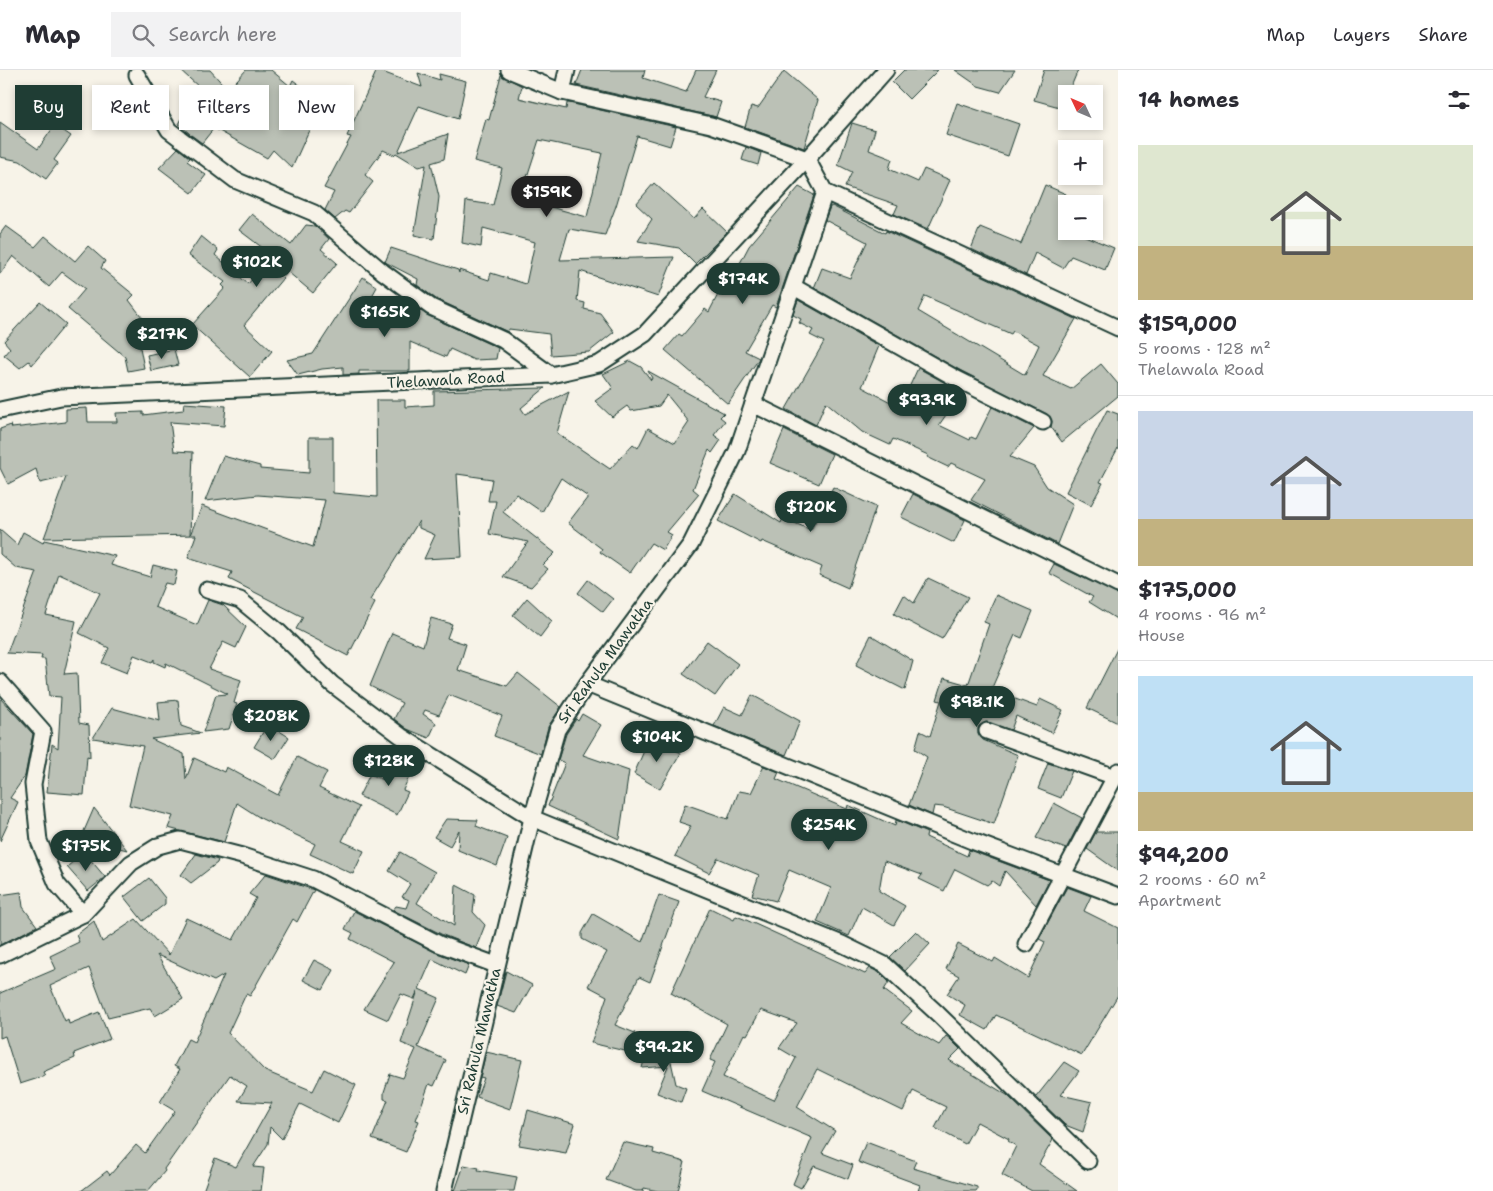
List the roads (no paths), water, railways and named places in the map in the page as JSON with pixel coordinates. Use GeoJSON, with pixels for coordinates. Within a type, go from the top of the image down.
{"type":"FeatureCollection","features":[{"type":"Feature","properties":{"kind":"street"},"geometry":{"type":"LineString","coordinates":[[509,70],[562,92],[711,125],[807,159],[825,192],[1118,328]]}},
{"type":"Feature","properties":{"kind":"street"},"geometry":{"type":"LineString","coordinates":[[562,92],[567,70]]}},
{"type":"Feature","properties":{"kind":"street","name":"Thelawala Road"},"geometry":{"type":"LineString","coordinates":[[0,410],[62,396],[551,375],[599,364],[645,334],[807,159],[886,70]]}},
{"type":"Feature","properties":{"kind":"street"},"geometry":{"type":"LineString","coordinates":[[137,75],[169,130],[235,180],[314,213],[383,272],[431,307],[503,340],[551,375]]}},
{"type":"Feature","properties":{"kind":"street","name":"Sri Rahula Mawatha"},"geometry":{"type":"LineString","coordinates":[[444,1191],[496,965],[556,730],[586,684],[691,544],[737,450],[794,288],[825,192]]}},
{"type":"Feature","properties":{"kind":"street"},"geometry":{"type":"LineString","coordinates":[[794,288],[957,379],[1043,422]]}},
{"type":"Feature","properties":{"kind":"street"},"geometry":{"type":"LineString","coordinates":[[753,404],[1118,585]]}},
{"type":"Feature","properties":{"kind":"street"},"geometry":{"type":"LineString","coordinates":[[207,590],[240,600],[279,632],[332,684],[401,736],[532,818],[842,944],[885,965],[938,1014],[1088,1161]]}},
{"type":"Feature","properties":{"kind":"street"},"geometry":{"type":"LineString","coordinates":[[0,682],[43,731],[33,784],[38,841],[57,884],[83,914]]}},
{"type":"Feature","properties":{"kind":"street"},"geometry":{"type":"LineString","coordinates":[[586,684],[972,841],[1118,896]]}},
{"type":"Feature","properties":{"kind":"street"},"geometry":{"type":"LineString","coordinates":[[987,731],[1116,774],[1026,944]]}},
{"type":"Feature","properties":{"kind":"street"},"geometry":{"type":"LineString","coordinates":[[0,955],[83,914],[131,863],[158,846],[180,840],[242,856],[313,879],[439,944],[496,965]]}}]}
